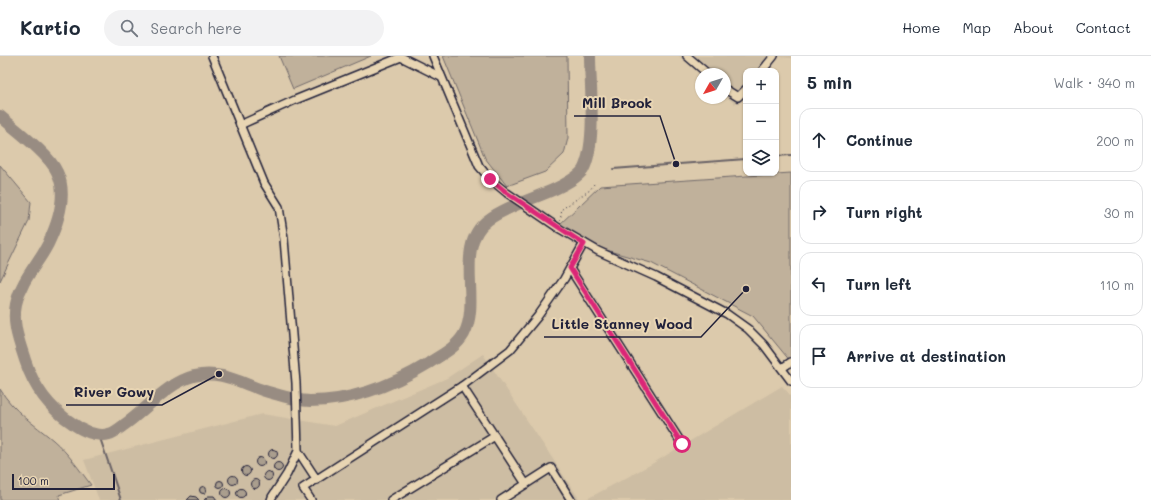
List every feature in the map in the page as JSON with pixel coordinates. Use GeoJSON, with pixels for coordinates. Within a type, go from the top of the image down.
{"type":"FeatureCollection","features":[{"type":"Feature","properties":{"kind":"lane"},"geometry":{"type":"LineString","coordinates":[[212,56],[264,183],[279,207],[284,239],[296,384],[298,451],[287,474],[271,500]]}},
{"type":"Feature","properties":{"kind":"lane"},"geometry":{"type":"LineString","coordinates":[[433,56],[479,166],[490,179],[507,193],[584,244],[656,277],[727,314],[748,329],[764,344],[791,381]]}},
{"type":"Feature","properties":{"kind":"lane"},"geometry":{"type":"LineString","coordinates":[[687,56],[701,68]]}},
{"type":"Feature","properties":{"kind":"lane"},"geometry":{"type":"LineString","coordinates":[[764,68],[774,56]]}},
{"type":"Feature","properties":{"kind":"lane"},"geometry":{"type":"LineString","coordinates":[[240,125],[295,100],[401,57],[442,77]]}},
{"type":"Feature","properties":{"kind":"lane"},"geometry":{"type":"LineString","coordinates":[[731,93],[738,97],[743,93]]}},
{"type":"Feature","properties":{"kind":"lane"},"geometry":{"type":"LineString","coordinates":[[310,500],[303,488],[462,386],[510,350],[538,316],[584,244]]}},
{"type":"Feature","properties":{"kind":"lane"},"geometry":{"type":"LineString","coordinates":[[570,268],[682,444]]}},
{"type":"Feature","properties":{"kind":"lane"},"geometry":{"type":"LineString","coordinates":[[782,368],[791,362]]}},
{"type":"Feature","properties":{"kind":"lane"},"geometry":{"type":"LineString","coordinates":[[462,386],[526,484]]}},
{"type":"Feature","properties":{"kind":"lane"},"geometry":{"type":"LineString","coordinates":[[391,500],[495,436]]}},
{"type":"Feature","properties":{"kind":"lane"},"geometry":{"type":"LineString","coordinates":[[298,451],[317,480]]}},
{"type":"Feature","properties":{"kind":"lane"},"geometry":{"type":"LineString","coordinates":[[501,500],[551,468],[570,498]]}},
{"type":"Feature","properties":{"kind":"path"},"geometry":{"type":"LineString","coordinates":[[560,229],[562,209],[578,199],[594,184]]}},
{"type":"Feature","properties":{"kind":"shaded area"},"geometry":{"type":"Polygon","coordinates":[[[279,56],[371,56],[293,89],[279,56]]]}},
{"type":"Feature","properties":{"kind":"shaded area"},"geometry":{"type":"Polygon","coordinates":[[[443,56],[567,56],[568,138],[564,154],[545,172],[507,186],[485,158],[443,56]]]}},
{"type":"Feature","properties":{"kind":"shaded area"},"geometry":{"type":"Polygon","coordinates":[[[679,56],[791,56],[791,58],[779,57],[768,68],[743,68],[743,95],[735,104],[731,101],[731,68],[695,68],[695,70],[679,56]]]}},
{"type":"Feature","properties":{"kind":"shaded area"},"geometry":{"type":"Polygon","coordinates":[[[0,165],[31,202],[29,221],[0,281],[0,165]]]}},
{"type":"Feature","properties":{"kind":"shaded area"},"geometry":{"type":"Polygon","coordinates":[[[791,173],[791,362],[753,316],[651,263],[599,248],[559,225],[600,186],[747,176],[779,176],[779,174],[791,173]]]}},
{"type":"Feature","properties":{"kind":"shaded area"},"geometry":{"type":"Polygon","coordinates":[[[483,354],[580,500],[99,500],[84,460],[262,414],[335,426],[447,378],[483,354]]]}},
{"type":"Feature","properties":{"kind":"shaded area"},"geometry":{"type":"Polygon","coordinates":[[[782,386],[791,396],[791,500],[585,500],[650,465],[782,386]]]}},
{"type":"Feature","properties":{"kind":"shaded area"},"geometry":{"type":"Polygon","coordinates":[[[0,389],[17,411],[64,450],[91,485],[59,495],[61,500],[0,500],[0,389]]]}},
{"type":"Feature","properties":{"kind":"building"},"geometry":{"type":"Polygon","coordinates":[[[273,449],[278,454],[273,459],[268,454],[273,449]]]}},
{"type":"Feature","properties":{"kind":"building"},"geometry":{"type":"Polygon","coordinates":[[[260,457],[265,462],[260,467],[255,462],[260,457]]]}},
{"type":"Feature","properties":{"kind":"building"},"geometry":{"type":"Polygon","coordinates":[[[278,462],[283,467],[278,472],[273,467],[278,462]]]}},
{"type":"Feature","properties":{"kind":"building"},"geometry":{"type":"Polygon","coordinates":[[[246,466],[251,471],[246,476],[241,471],[246,466]]]}},
{"type":"Feature","properties":{"kind":"building"},"geometry":{"type":"Polygon","coordinates":[[[268,471],[273,476],[268,481],[263,476],[268,471]]]}},
{"type":"Feature","properties":{"kind":"building"},"geometry":{"type":"Polygon","coordinates":[[[233,475],[238,480],[233,485],[228,480],[233,475]]]}},
{"type":"Feature","properties":{"kind":"building"},"geometry":{"type":"Polygon","coordinates":[[[255,479],[260,484],[255,489],[250,484],[255,479]]]}},
{"type":"Feature","properties":{"kind":"building"},"geometry":{"type":"Polygon","coordinates":[[[220,480],[223,481],[223,487],[220,488],[217,487],[216,484],[217,481],[220,480]]]}},
{"type":"Feature","properties":{"kind":"building"},"geometry":{"type":"Polygon","coordinates":[[[203,486],[207,490],[203,494],[199,490],[203,486]]]}},
{"type":"Feature","properties":{"kind":"building"},"geometry":{"type":"Polygon","coordinates":[[[226,488],[231,493],[226,498],[221,493],[226,488]]]}},
{"type":"Feature","properties":{"kind":"building"},"geometry":{"type":"Polygon","coordinates":[[[241,488],[246,493],[241,498],[236,493],[241,488]]]}},
{"type":"Feature","properties":{"kind":"building"},"geometry":{"type":"Polygon","coordinates":[[[191,496],[196,497],[199,500],[187,500],[191,496]]]}},
{"type":"Feature","properties":{"kind":"building"},"geometry":{"type":"Polygon","coordinates":[[[208,496],[214,496],[217,500],[204,500],[208,496]]]}},
{"type":"Feature","properties":{"kind":"waterway"},"geometry":{"type":"LineString","coordinates":[[0,116],[32,142],[53,165],[57,172],[62,190],[62,199],[58,218],[52,236],[18,295],[15,311],[18,339],[32,378],[49,403],[76,426],[90,433],[105,435],[119,429],[133,419],[175,384],[194,376],[222,376],[293,399],[305,401],[326,400],[357,395],[387,385],[429,363],[453,347],[464,334],[469,320],[470,259],[472,244],[478,231],[495,215],[547,193],[574,178],[583,170],[590,145],[592,114],[590,56]]}},
{"type":"Feature","properties":{"kind":"waterway"},"geometry":{"type":"LineString","coordinates":[[779,156],[791,155]]}},
{"type":"Feature","properties":{"kind":"waterway"},"geometry":{"type":"LineString","coordinates":[[613,169],[743,159]]}},
{"type":"Feature","properties":{"kind":"waterway"},"geometry":{"type":"LineString","coordinates":[[99,435],[121,500]]}},
{"type":"Feature","properties":{"kind":"place","name":"Mill Brook"},"geometry":{"type":"Point","coordinates":[676,164]}},
{"type":"Feature","properties":{"kind":"place","name":"Little Stanney Wood"},"geometry":{"type":"Point","coordinates":[746,289]}},
{"type":"Feature","properties":{"kind":"place","name":"River Gowy"},"geometry":{"type":"Point","coordinates":[219,374]}},
{"type":"Feature","properties":{"kind":"route"},"geometry":{"type":"LineString","coordinates":[[490,179],[507,193],[584,244],[570,268],[682,444]]}}]}
